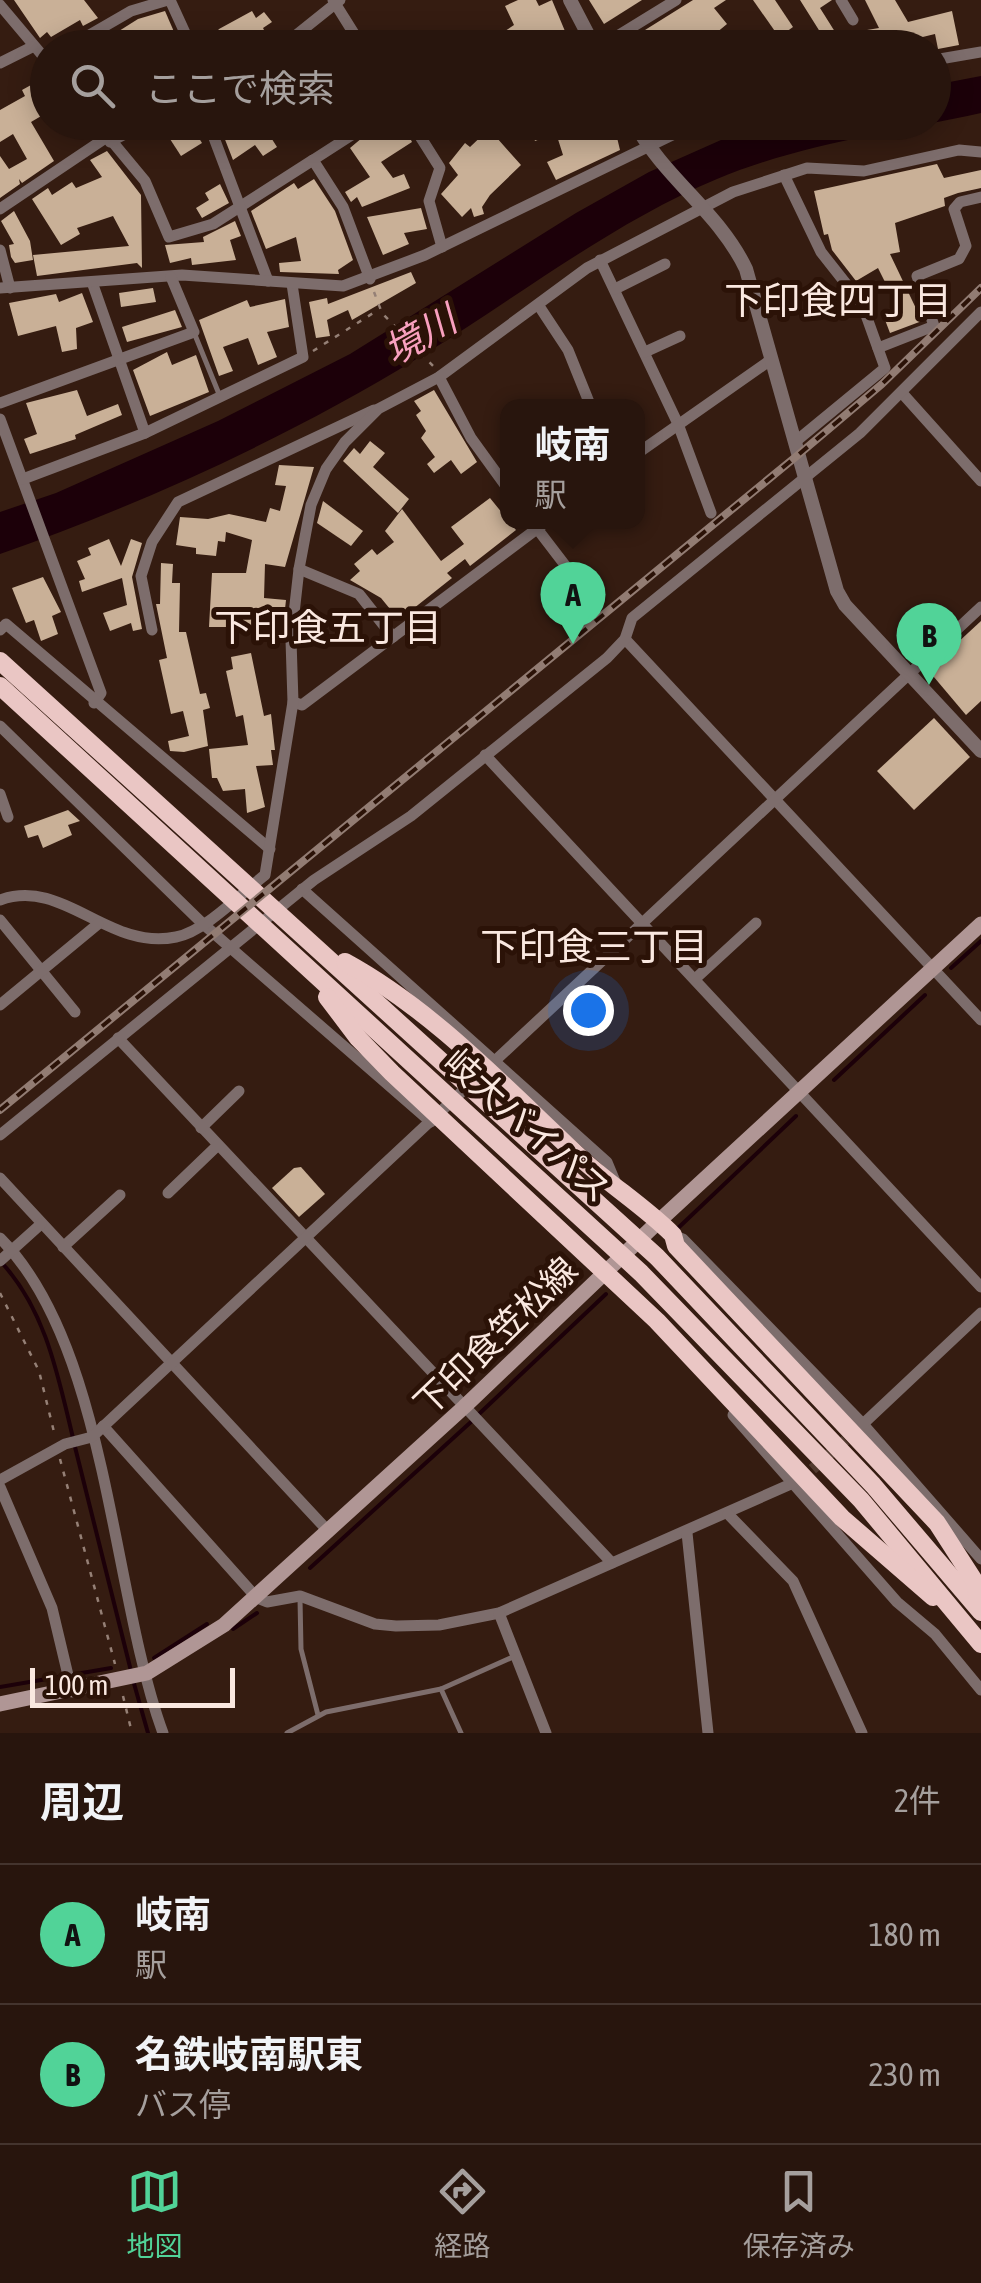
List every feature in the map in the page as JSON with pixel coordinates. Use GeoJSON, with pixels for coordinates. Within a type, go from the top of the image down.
{"type":"FeatureCollection","features":[{"type":"Feature","properties":{"kind":"highway","name":"岐大バイパス"},"geometry":{"type":"LineString","coordinates":[[0,661],[533,1140],[748,1350],[981,1611]]}},
{"type":"Feature","properties":{"kind":"highway","name":"岐大バイパス"},"geometry":{"type":"LineString","coordinates":[[0,686],[641,1273],[860,1500],[981,1644]]}},
{"type":"Feature","properties":{"kind":"highway"},"geometry":{"type":"LineString","coordinates":[[321,949],[376,979],[434,1026],[598,1174],[673,1235],[676,1246],[937,1524],[974,1582],[981,1611]]}},
{"type":"Feature","properties":{"kind":"highway"},"geometry":{"type":"LineString","coordinates":[[306,969],[358,1038],[392,1073],[658,1321],[842,1518],[916,1585],[954,1612]]}},
{"type":"Feature","properties":{"kind":"main road","name":"下印食笠松線"},"geometry":{"type":"LineString","coordinates":[[0,1704],[144,1674],[224,1625],[471,1414],[659,1221],[981,924]]}},
{"type":"Feature","properties":{"kind":"street"},"geometry":{"type":"LineString","coordinates":[[98,30],[130,11],[169,0],[183,30]]}},
{"type":"Feature","properties":{"kind":"street"},"geometry":{"type":"LineString","coordinates":[[570,0],[587,30]]}},
{"type":"Feature","properties":{"kind":"street"},"geometry":{"type":"LineString","coordinates":[[627,30],[676,0]]}},
{"type":"Feature","properties":{"kind":"street"},"geometry":{"type":"LineString","coordinates":[[841,0],[854,20]]}},
{"type":"Feature","properties":{"kind":"street"},"geometry":{"type":"LineString","coordinates":[[301,30],[336,1],[353,30]]}},
{"type":"Feature","properties":{"kind":"street"},"geometry":{"type":"LineString","coordinates":[[0,4],[30,44]]}},
{"type":"Feature","properties":{"kind":"street"},"geometry":{"type":"LineString","coordinates":[[0,63],[30,48]]}},
{"type":"Feature","properties":{"kind":"street"},"geometry":{"type":"LineString","coordinates":[[951,57],[981,52]]}},
{"type":"Feature","properties":{"kind":"street"},"geometry":{"type":"LineString","coordinates":[[0,209],[109,140],[145,181],[169,236],[214,224],[344,140]]}},
{"type":"Feature","properties":{"kind":"street"},"geometry":{"type":"LineString","coordinates":[[215,140],[268,280]]}},
{"type":"Feature","properties":{"kind":"street"},"geometry":{"type":"LineString","coordinates":[[422,140],[440,168],[429,202],[442,247]]}},
{"type":"Feature","properties":{"kind":"street"},"geometry":{"type":"LineString","coordinates":[[644,140],[736,248],[746,269],[837,591],[845,606],[981,751]]}},
{"type":"Feature","properties":{"kind":"street"},"geometry":{"type":"LineString","coordinates":[[0,250],[5,288],[171,277],[343,286],[370,279],[442,247],[664,140]]}},
{"type":"Feature","properties":{"kind":"street"},"geometry":{"type":"LineString","coordinates":[[152,630],[141,576],[152,542],[178,502],[378,408],[540,306],[600,260],[699,204],[807,168],[864,170],[958,150],[981,152]]}},
{"type":"Feature","properties":{"kind":"street"},"geometry":{"type":"LineString","coordinates":[[313,160],[343,207],[370,279]]}},
{"type":"Feature","properties":{"kind":"street"},"geometry":{"type":"LineString","coordinates":[[784,175],[821,252],[862,304],[886,368],[794,442]]}},
{"type":"Feature","properties":{"kind":"street"},"geometry":{"type":"LineString","coordinates":[[878,348],[934,326],[916,276],[958,260],[966,246],[954,209],[960,202],[981,197]]}},
{"type":"Feature","properties":{"kind":"street"},"geometry":{"type":"LineString","coordinates":[[600,260],[678,424],[712,513]]}},
{"type":"Feature","properties":{"kind":"street"},"geometry":{"type":"LineString","coordinates":[[614,289],[665,264]]}},
{"type":"Feature","properties":{"kind":"street"},"geometry":{"type":"LineString","coordinates":[[0,403],[194,332],[171,277]]}},
{"type":"Feature","properties":{"kind":"street"},"geometry":{"type":"LineString","coordinates":[[92,282],[145,433]]}},
{"type":"Feature","properties":{"kind":"street"},"geometry":{"type":"LineString","coordinates":[[25,484],[220,399],[304,357],[292,284]]}},
{"type":"Feature","properties":{"kind":"street"},"geometry":{"type":"LineString","coordinates":[[540,306],[568,350],[588,399]]}},
{"type":"Feature","properties":{"kind":"street"},"geometry":{"type":"LineString","coordinates":[[0,1136],[302,889],[410,816],[625,640],[632,618],[902,394],[981,312]]}},
{"type":"Feature","properties":{"kind":"street"},"geometry":{"type":"LineString","coordinates":[[645,352],[680,336]]}},
{"type":"Feature","properties":{"kind":"street"},"geometry":{"type":"LineString","coordinates":[[645,448],[772,359]]}},
{"type":"Feature","properties":{"kind":"street"},"geometry":{"type":"LineString","coordinates":[[437,372],[471,438],[500,478]]}},
{"type":"Feature","properties":{"kind":"street"},"geometry":{"type":"LineString","coordinates":[[902,394],[981,480]]}},
{"type":"Feature","properties":{"kind":"street"},"geometry":{"type":"LineString","coordinates":[[0,900],[22,892],[54,899],[98,924],[141,937],[178,937],[264,875],[292,702],[291,640],[311,505],[326,469],[378,408]]}},
{"type":"Feature","properties":{"kind":"street"},"geometry":{"type":"LineString","coordinates":[[0,419],[101,693],[94,703]]}},
{"type":"Feature","properties":{"kind":"street"},"geometry":{"type":"LineString","coordinates":[[292,702],[302,704],[532,529]]}},
{"type":"Feature","properties":{"kind":"street"},"geometry":{"type":"LineString","coordinates":[[541,529],[581,586]]}},
{"type":"Feature","properties":{"kind":"street"},"geometry":{"type":"LineString","coordinates":[[299,570],[359,594],[393,637]]}},
{"type":"Feature","properties":{"kind":"street"},"geometry":{"type":"LineString","coordinates":[[72,1692],[52,1608],[0,1484],[61,1446],[88,1438],[103,1426],[981,608]]}},
{"type":"Feature","properties":{"kind":"street"},"geometry":{"type":"LineString","coordinates":[[0,630],[6,624],[94,703],[270,849]]}},
{"type":"Feature","properties":{"kind":"street"},"geometry":{"type":"LineString","coordinates":[[625,640],[981,1020]]}},
{"type":"Feature","properties":{"kind":"street"},"geometry":{"type":"LineString","coordinates":[[0,726],[202,923],[550,1224],[556,1225]]}},
{"type":"Feature","properties":{"kind":"street"},"geometry":{"type":"LineString","coordinates":[[485,756],[981,1287]]}},
{"type":"Feature","properties":{"kind":"street"},"geometry":{"type":"LineString","coordinates":[[0,794],[8,817]]}},
{"type":"Feature","properties":{"kind":"street"},"geometry":{"type":"LineString","coordinates":[[302,889],[607,1162],[619,1190]]}},
{"type":"Feature","properties":{"kind":"street"},"geometry":{"type":"LineString","coordinates":[[0,920],[75,1012]]}},
{"type":"Feature","properties":{"kind":"street"},"geometry":{"type":"LineString","coordinates":[[695,979],[756,922]]}},
{"type":"Feature","properties":{"kind":"street"},"geometry":{"type":"LineString","coordinates":[[0,1006],[98,924]]}},
{"type":"Feature","properties":{"kind":"street"},"geometry":{"type":"LineString","coordinates":[[118,1038],[612,1564]]}},
{"type":"Feature","properties":{"kind":"street"},"geometry":{"type":"LineString","coordinates":[[201,1128],[240,1090]]}},
{"type":"Feature","properties":{"kind":"street"},"geometry":{"type":"LineString","coordinates":[[168,1193],[218,1146]]}},
{"type":"Feature","properties":{"kind":"street"},"geometry":{"type":"LineString","coordinates":[[0,1178],[329,1532]]}},
{"type":"Feature","properties":{"kind":"street"},"geometry":{"type":"LineString","coordinates":[[63,1248],[120,1194]]}},
{"type":"Feature","properties":{"kind":"street"},"geometry":{"type":"LineString","coordinates":[[6,1256],[41,1224]]}},
{"type":"Feature","properties":{"kind":"street"},"geometry":{"type":"LineString","coordinates":[[673,1235],[683,1238],[863,1424],[981,1559]]}},
{"type":"Feature","properties":{"kind":"street"},"geometry":{"type":"LineString","coordinates":[[0,1238],[6,1256],[57,1326],[144,1674],[163,1733]]}},
{"type":"Feature","properties":{"kind":"street"},"geometry":{"type":"LineString","coordinates":[[863,1424],[981,1313]]}},
{"type":"Feature","properties":{"kind":"street"},"geometry":{"type":"LineString","coordinates":[[658,1321],[664,1339],[797,1481],[897,1602],[935,1634],[981,1690]]}},
{"type":"Feature","properties":{"kind":"street"},"geometry":{"type":"LineString","coordinates":[[103,1426],[257,1598],[267,1602],[300,1596],[375,1624],[396,1626],[499,1614],[797,1481]]}},
{"type":"Feature","properties":{"kind":"street"},"geometry":{"type":"LineString","coordinates":[[728,1514],[793,1581],[862,1733]]}},
{"type":"Feature","properties":{"kind":"street"},"geometry":{"type":"LineString","coordinates":[[687,1533],[708,1733]]}},
{"type":"Feature","properties":{"kind":"street"},"geometry":{"type":"LineString","coordinates":[[499,1614],[546,1733]]}},
{"type":"Feature","properties":{"kind":"lane"},"geometry":{"type":"LineString","coordinates":[[194,332],[220,399]]}},
{"type":"Feature","properties":{"kind":"lane"},"geometry":{"type":"LineString","coordinates":[[300,1596],[301,1649],[318,1716]]}},
{"type":"Feature","properties":{"kind":"lane"},"geometry":{"type":"LineString","coordinates":[[287,1733],[318,1716],[441,1689],[516,1655]]}},
{"type":"Feature","properties":{"kind":"lane"},"geometry":{"type":"LineString","coordinates":[[441,1689],[461,1733]]}},
{"type":"Feature","properties":{"kind":"path"},"geometry":{"type":"LineString","coordinates":[[854,20],[856,30]]}},
{"type":"Feature","properties":{"kind":"path"},"geometry":{"type":"LineString","coordinates":[[370,279],[381,311],[437,372]]}},
{"type":"Feature","properties":{"kind":"path"},"geometry":{"type":"LineString","coordinates":[[304,357],[381,311]]}},
{"type":"Feature","properties":{"kind":"path"},"geometry":{"type":"LineString","coordinates":[[0,1292],[39,1371],[122,1681],[132,1733]]}},
{"type":"Feature","properties":{"kind":"water"},"geometry":{"type":"Polygon","coordinates":[[[981,76],[981,113],[951,119],[951,82],[981,76]]]}},
{"type":"Feature","properties":{"kind":"water","name":"境川"},"geometry":{"type":"Polygon","coordinates":[[[721,140],[850,140],[749,167],[677,197],[601,240],[418,358],[267,442],[161,491],[0,554],[0,512],[56,493],[218,421],[350,354],[649,172],[721,140]]]}},
{"type":"Feature","properties":{"kind":"building"},"geometry":{"type":"Polygon","coordinates":[[[14,0],[84,0],[98,18],[83,26],[80,20],[63,30],[35,30],[14,0]]]}},
{"type":"Feature","properties":{"kind":"building"},"geometry":{"type":"Polygon","coordinates":[[[518,0],[536,0],[539,6],[552,0],[564,30],[506,30],[514,25],[505,6],[518,0]]]}},
{"type":"Feature","properties":{"kind":"building"},"geometry":{"type":"Polygon","coordinates":[[[589,0],[642,0],[604,24],[589,0]]]}},
{"type":"Feature","properties":{"kind":"building"},"geometry":{"type":"Polygon","coordinates":[[[693,0],[726,0],[714,8],[727,24],[720,30],[645,30],[693,0]]]}},
{"type":"Feature","properties":{"kind":"building"},"geometry":{"type":"Polygon","coordinates":[[[753,0],[775,0],[793,27],[774,30],[753,0]]]}},
{"type":"Feature","properties":{"kind":"building"},"geometry":{"type":"Polygon","coordinates":[[[800,0],[832,0],[820,8],[834,30],[819,30],[800,0]]]}},
{"type":"Feature","properties":{"kind":"building"},"geometry":{"type":"Polygon","coordinates":[[[865,0],[895,0],[908,22],[952,11],[959,45],[951,47],[951,30],[867,30],[879,28],[865,0]]]}},
{"type":"Feature","properties":{"kind":"building"},"geometry":{"type":"Polygon","coordinates":[[[165,11],[173,30],[121,30],[138,19],[165,11]]]}},
{"type":"Feature","properties":{"kind":"building"},"geometry":{"type":"Polygon","coordinates":[[[252,11],[256,18],[264,12],[272,22],[264,30],[219,29],[252,11]]]}},
{"type":"Feature","properties":{"kind":"building"},"geometry":{"type":"Polygon","coordinates":[[[30,86],[30,140],[42,140],[54,161],[22,183],[19,179],[20,184],[0,198],[0,156],[9,169],[27,159],[13,134],[0,142],[0,110],[25,96],[22,90],[30,86]]]}},
{"type":"Feature","properties":{"kind":"building"},"geometry":{"type":"Polygon","coordinates":[[[171,140],[200,140],[202,143],[181,156],[171,140]]]}},
{"type":"Feature","properties":{"kind":"building"},"geometry":{"type":"Polygon","coordinates":[[[225,140],[273,140],[277,147],[263,156],[255,145],[233,160],[225,140]]]}},
{"type":"Feature","properties":{"kind":"building"},"geometry":{"type":"Polygon","coordinates":[[[360,140],[411,140],[381,162],[393,178],[404,174],[410,188],[362,207],[357,197],[351,202],[345,192],[370,177],[350,148],[360,140]]]}},
{"type":"Feature","properties":{"kind":"building"},"geometry":{"type":"Polygon","coordinates":[[[477,140],[499,140],[521,165],[490,195],[482,207],[484,214],[474,217],[471,208],[462,217],[441,194],[458,175],[449,163],[465,143],[470,147],[477,140]]]}},
{"type":"Feature","properties":{"kind":"building"},"geometry":{"type":"Polygon","coordinates":[[[558,140],[618,140],[620,150],[556,180],[547,162],[563,155],[558,140]]]}},
{"type":"Feature","properties":{"kind":"building"},"geometry":{"type":"Polygon","coordinates":[[[107,151],[141,195],[142,268],[137,263],[37,276],[33,255],[129,246],[113,216],[77,228],[80,234],[61,245],[32,199],[48,188],[52,195],[72,182],[76,188],[102,177],[90,160],[107,151]]]}},
{"type":"Feature","properties":{"kind":"building"},"geometry":{"type":"Polygon","coordinates":[[[937,164],[944,178],[981,170],[981,188],[944,198],[945,206],[895,223],[900,252],[890,254],[922,321],[890,333],[882,312],[897,306],[878,268],[856,281],[832,250],[828,234],[824,235],[814,191],[937,164]]]}},
{"type":"Feature","properties":{"kind":"building"},"geometry":{"type":"Polygon","coordinates":[[[314,179],[335,211],[353,260],[338,270],[339,274],[280,272],[279,263],[301,261],[296,237],[266,249],[251,211],[294,183],[298,189],[314,179]]]}},
{"type":"Feature","properties":{"kind":"building"},"geometry":{"type":"Polygon","coordinates":[[[220,184],[229,203],[202,218],[196,208],[209,200],[205,193],[220,184]]]}},
{"type":"Feature","properties":{"kind":"building"},"geometry":{"type":"Polygon","coordinates":[[[421,208],[427,229],[404,233],[409,244],[383,255],[367,217],[421,208]]]}},
{"type":"Feature","properties":{"kind":"building"},"geometry":{"type":"Polygon","coordinates":[[[14,211],[30,241],[33,260],[15,263],[11,257],[9,245],[14,244],[1,221],[14,211]]]}},
{"type":"Feature","properties":{"kind":"building"},"geometry":{"type":"Polygon","coordinates":[[[235,221],[241,236],[230,240],[236,260],[192,265],[191,258],[170,263],[165,245],[204,242],[203,237],[235,221]]]}},
{"type":"Feature","properties":{"kind":"building"},"geometry":{"type":"Polygon","coordinates":[[[411,272],[416,283],[352,320],[348,310],[327,320],[330,336],[316,338],[309,302],[327,298],[328,304],[411,272]]]}},
{"type":"Feature","properties":{"kind":"building"},"geometry":{"type":"Polygon","coordinates":[[[153,288],[156,302],[121,307],[119,293],[153,288]]]}},
{"type":"Feature","properties":{"kind":"building"},"geometry":{"type":"Polygon","coordinates":[[[82,293],[93,322],[76,328],[77,349],[62,352],[56,326],[18,336],[9,303],[56,294],[59,302],[82,293]]]}},
{"type":"Feature","properties":{"kind":"building"},"geometry":{"type":"Polygon","coordinates":[[[285,299],[289,327],[267,332],[277,357],[258,365],[248,338],[223,347],[233,371],[219,376],[199,320],[247,300],[250,307],[285,299]]]}},
{"type":"Feature","properties":{"kind":"building"},"geometry":{"type":"Polygon","coordinates":[[[175,310],[182,327],[127,342],[122,327],[175,310]]]}},
{"type":"Feature","properties":{"kind":"building"},"geometry":{"type":"Polygon","coordinates":[[[167,352],[172,365],[196,355],[209,392],[150,416],[133,370],[167,352]]]}},
{"type":"Feature","properties":{"kind":"building"},"geometry":{"type":"Polygon","coordinates":[[[77,390],[87,416],[118,404],[122,415],[75,435],[76,439],[30,454],[24,439],[37,434],[26,403],[77,390]]]}},
{"type":"Feature","properties":{"kind":"building"},"geometry":{"type":"Polygon","coordinates":[[[434,390],[477,462],[461,474],[451,460],[434,473],[427,464],[435,457],[421,438],[426,431],[416,415],[421,411],[414,401],[434,390]]]}},
{"type":"Feature","properties":{"kind":"building"},"geometry":{"type":"Polygon","coordinates":[[[370,441],[385,453],[373,467],[409,499],[398,513],[343,461],[354,448],[360,454],[370,441]]]}},
{"type":"Feature","properties":{"kind":"building"},"geometry":{"type":"Polygon","coordinates":[[[279,465],[314,467],[285,567],[265,564],[264,598],[286,600],[283,627],[209,627],[212,573],[246,573],[252,540],[226,532],[225,542],[218,541],[216,556],[196,554],[196,548],[176,545],[180,517],[208,519],[229,514],[266,522],[270,508],[280,511],[286,486],[275,485],[279,465]]]}},
{"type":"Feature","properties":{"kind":"building"},"geometry":{"type":"Polygon","coordinates":[[[490,498],[500,510],[500,529],[516,530],[470,566],[465,559],[447,573],[452,578],[399,620],[381,598],[350,580],[360,571],[354,564],[372,549],[377,555],[394,542],[385,531],[402,509],[441,561],[464,544],[451,527],[490,498]]]}},
{"type":"Feature","properties":{"kind":"building"},"geometry":{"type":"Polygon","coordinates":[[[323,501],[363,531],[351,546],[317,523],[323,501]]]}},
{"type":"Feature","properties":{"kind":"building"},"geometry":{"type":"Polygon","coordinates":[[[109,539],[121,566],[131,539],[142,543],[132,577],[142,629],[133,631],[131,623],[110,631],[103,613],[127,605],[122,578],[82,592],[79,581],[85,579],[77,561],[91,555],[88,548],[109,539]]]}},
{"type":"Feature","properties":{"kind":"building"},"geometry":{"type":"Polygon","coordinates":[[[161,563],[173,564],[172,583],[180,583],[179,632],[186,632],[200,694],[206,693],[210,708],[203,710],[208,746],[184,752],[170,751],[168,741],[189,736],[183,711],[171,714],[159,660],[167,658],[156,604],[160,604],[161,563]]]}},
{"type":"Feature","properties":{"kind":"building"},"geometry":{"type":"Polygon","coordinates":[[[43,577],[61,612],[52,616],[58,634],[41,641],[34,620],[26,623],[12,588],[43,577]]]}},
{"type":"Feature","properties":{"kind":"building"},"geometry":{"type":"Polygon","coordinates":[[[981,621],[981,701],[966,715],[928,670],[981,621]]]}},
{"type":"Feature","properties":{"kind":"building"},"geometry":{"type":"Polygon","coordinates":[[[251,653],[264,716],[271,714],[275,750],[271,750],[273,765],[256,766],[265,807],[247,813],[245,789],[223,791],[217,778],[212,778],[209,749],[248,745],[243,715],[236,717],[226,671],[233,669],[231,657],[251,653]]]}},
{"type":"Feature","properties":{"kind":"building"},"geometry":{"type":"Polygon","coordinates":[[[934,718],[970,757],[914,810],[877,771],[934,718]]]}},
{"type":"Feature","properties":{"kind":"building"},"geometry":{"type":"Polygon","coordinates":[[[68,810],[80,821],[68,825],[72,835],[43,848],[38,835],[28,838],[24,826],[68,810]]]}},
{"type":"Feature","properties":{"kind":"building"},"geometry":{"type":"Polygon","coordinates":[[[301,1167],[325,1194],[299,1217],[272,1188],[294,1168],[301,1167]]]}},
{"type":"Feature","properties":{"kind":"waterway"},"geometry":{"type":"LineString","coordinates":[[951,968],[981,941]]}},
{"type":"Feature","properties":{"kind":"waterway"},"geometry":{"type":"LineString","coordinates":[[834,1080],[925,995]]}},
{"type":"Feature","properties":{"kind":"waterway"},"geometry":{"type":"LineString","coordinates":[[676,1230],[796,1116]]}},
{"type":"Feature","properties":{"kind":"waterway"},"geometry":{"type":"LineString","coordinates":[[2,1263],[40,1323],[73,1438]]}},
{"type":"Feature","properties":{"kind":"waterway"},"geometry":{"type":"LineString","coordinates":[[479,1414],[606,1294]]}},
{"type":"Feature","properties":{"kind":"waterway"},"geometry":{"type":"LineString","coordinates":[[310,1568],[472,1421]]}},
{"type":"Feature","properties":{"kind":"waterway"},"geometry":{"type":"LineString","coordinates":[[75,1447],[131,1671]]}},
{"type":"Feature","properties":{"kind":"waterway"},"geometry":{"type":"LineString","coordinates":[[233,1629],[257,1613]]}},
{"type":"Feature","properties":{"kind":"waterway"},"geometry":{"type":"LineString","coordinates":[[154,1658],[207,1624]]}},
{"type":"Feature","properties":{"kind":"waterway"},"geometry":{"type":"LineString","coordinates":[[0,1687],[111,1668]]}},
{"type":"Feature","properties":{"kind":"waterway"},"geometry":{"type":"LineString","coordinates":[[133,1680],[148,1733]]}},
{"type":"Feature","properties":{"kind":"tunnel"},"geometry":{"type":"LineString","coordinates":[[800,1480],[857,1430]]}},
{"type":"Feature","properties":{"kind":"railway"},"geometry":{"type":"LineString","coordinates":[[0,1110],[798,455],[882,384],[981,288]]}},
{"type":"Feature","properties":{"kind":"place","name":"岐南"},"geometry":{"type":"Point","coordinates":[573,644]}},
{"type":"Feature","properties":{"kind":"place","name":"名鉄岐南駅東"},"geometry":{"type":"Point","coordinates":[929,685]}},
{"type":"Feature","properties":{"kind":"district","name":"下印食四丁目"},"geometry":{"type":"Point","coordinates":[838,300]}},
{"type":"Feature","properties":{"kind":"district","name":"下印食五丁目"},"geometry":{"type":"Point","coordinates":[328,627]}},
{"type":"Feature","properties":{"kind":"district","name":"下印食三丁目"},"geometry":{"type":"Point","coordinates":[594,946]}}]}
